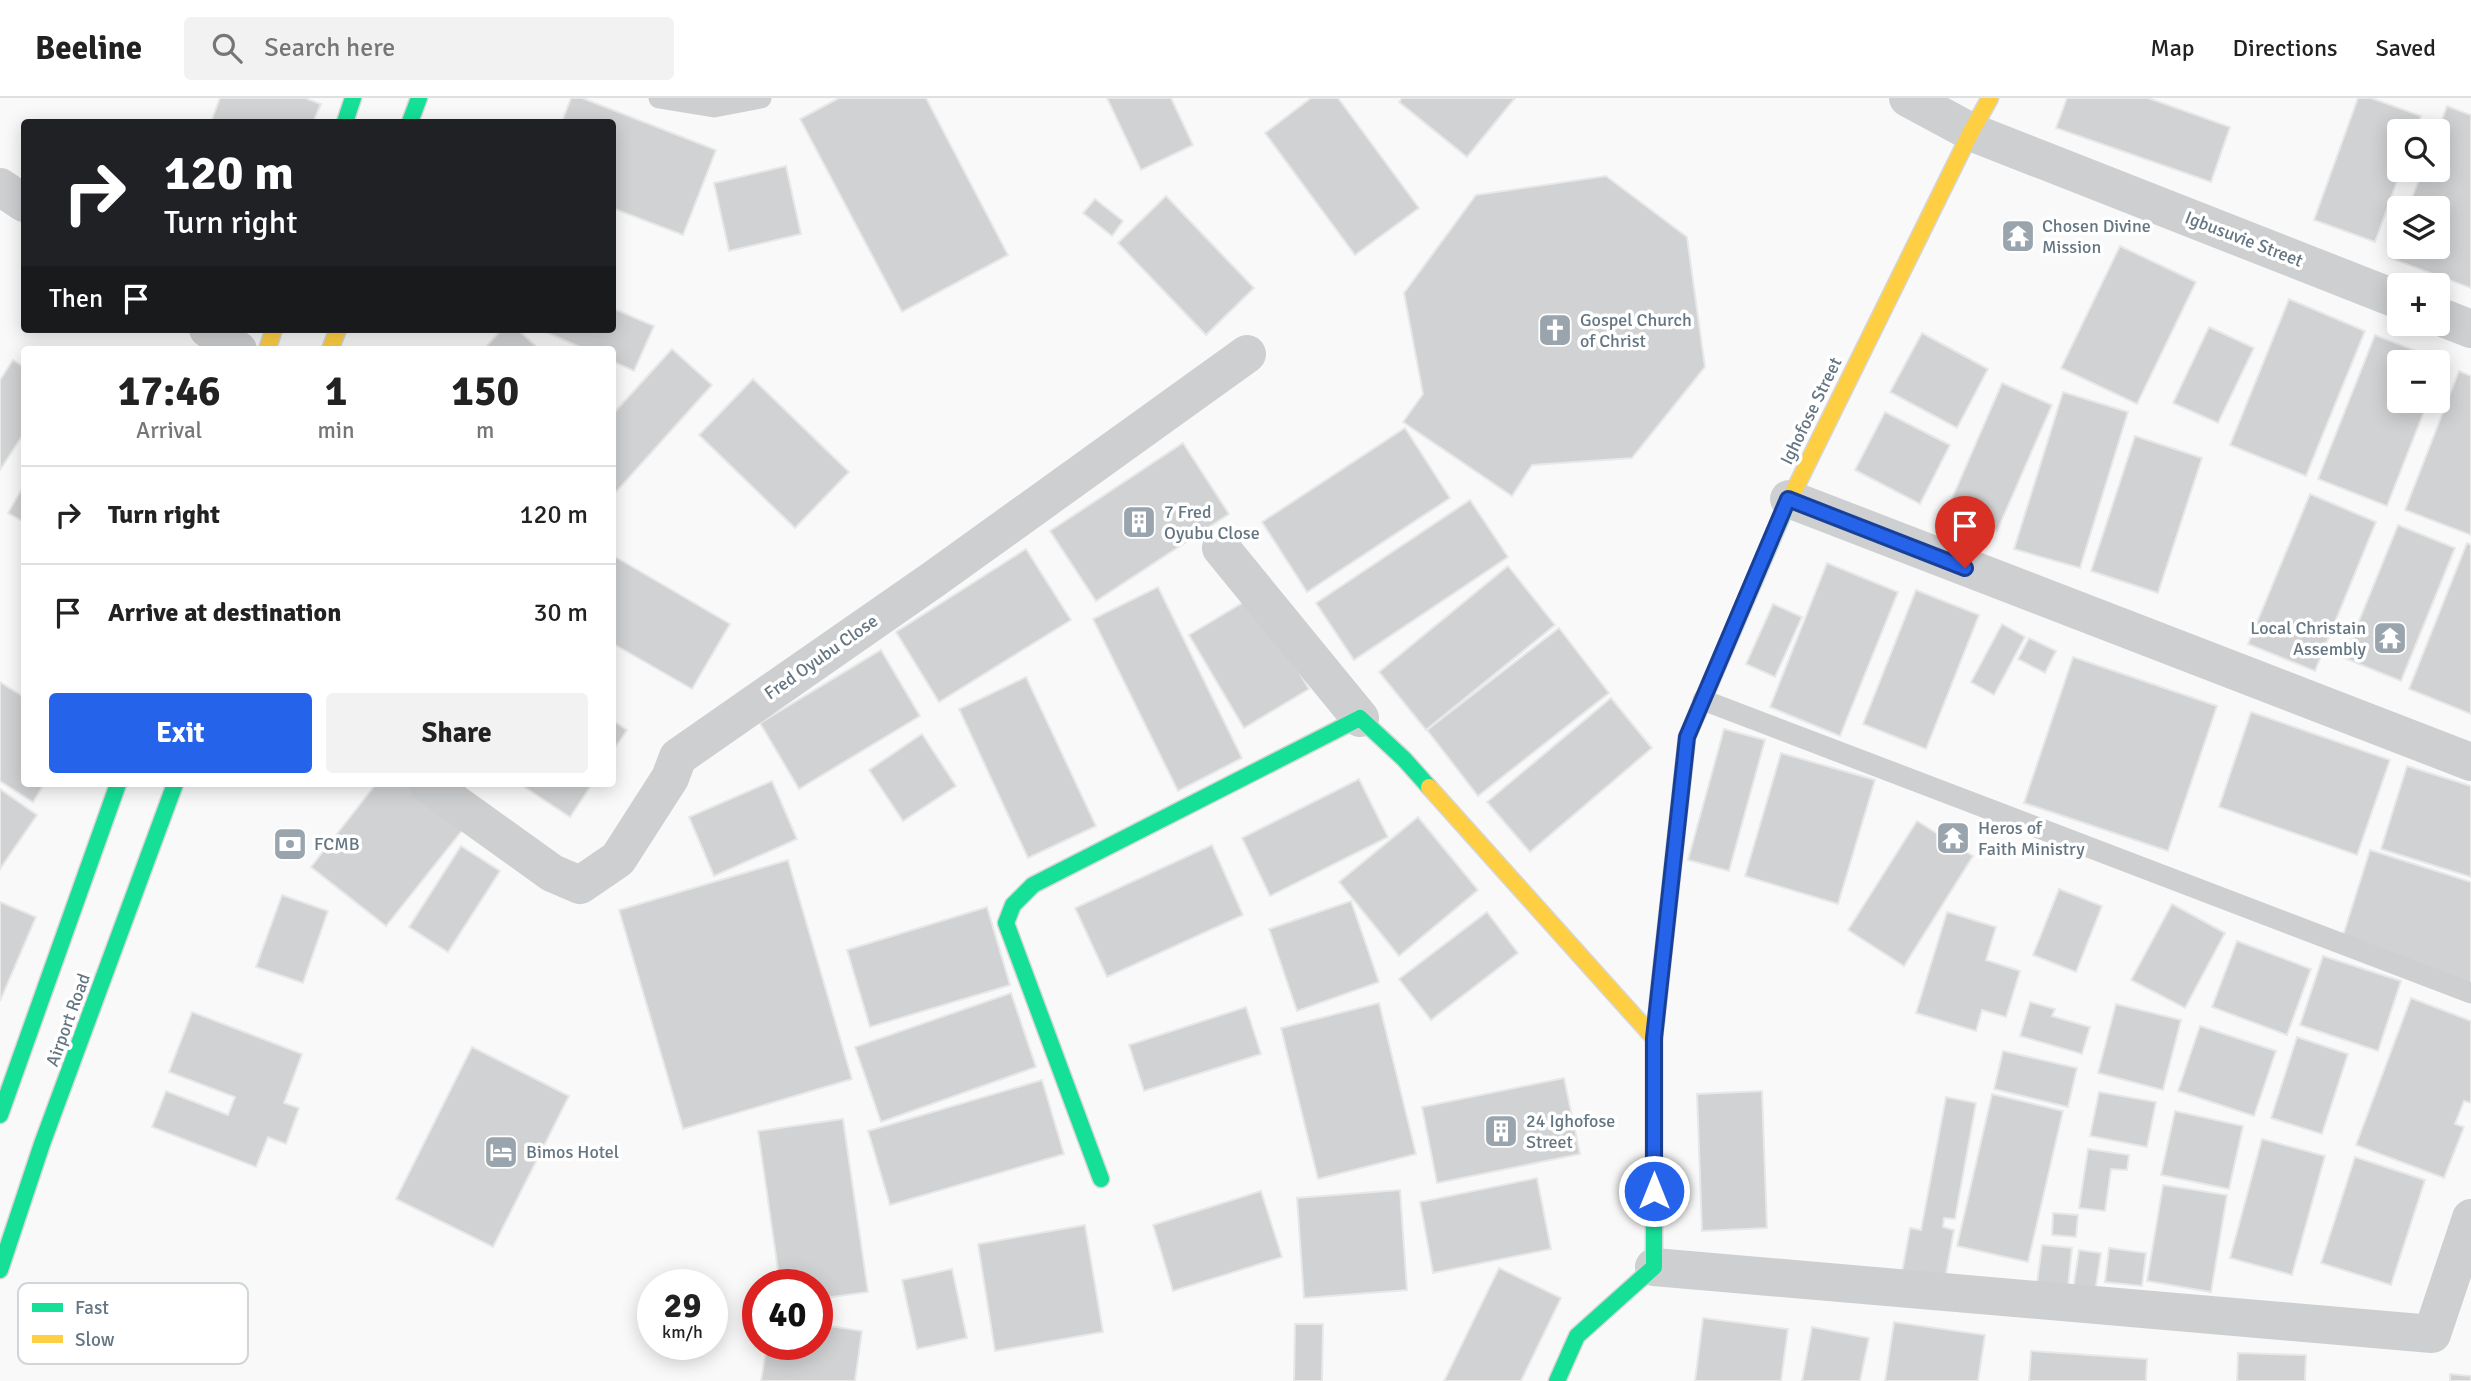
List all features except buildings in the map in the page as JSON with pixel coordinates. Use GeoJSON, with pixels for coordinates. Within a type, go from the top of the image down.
{"type":"FeatureCollection","features":[{"type":"Feature","properties":{"kind":"street"},"geometry":{"type":"LineString","coordinates":[[346,119],[353,98]]}},
{"type":"Feature","properties":{"kind":"street"},"geometry":{"type":"LineString","coordinates":[[411,119],[419,98]]}},
{"type":"Feature","properties":{"kind":"street","name":"Igbusuvie Street"},"geometry":{"type":"LineString","coordinates":[[1908,98],[1971,132],[2387,295]]}},
{"type":"Feature","properties":{"kind":"street","name":"Ighofose Street"},"geometry":{"type":"LineString","coordinates":[[1654,1267],[1654,1038],[1687,737],[1788,499],[1990,98]]}},
{"type":"Feature","properties":{"kind":"street"},"geometry":{"type":"LineString","coordinates":[[0,187],[21,201]]}},
{"type":"Feature","properties":{"kind":"street"},"geometry":{"type":"LineString","coordinates":[[2450,321],[2471,329]]}},
{"type":"Feature","properties":{"kind":"street"},"geometry":{"type":"LineString","coordinates":[[214,333],[232,346]]}},
{"type":"Feature","properties":{"kind":"street","name":"Fred Oyubu Close"},"geometry":{"type":"LineString","coordinates":[[432,787],[552,873],[580,885],[618,859],[670,778],[678,757],[934,579],[1247,354]]}},
{"type":"Feature","properties":{"kind":"street"},"geometry":{"type":"LineString","coordinates":[[1788,499],[2471,762]]}},
{"type":"Feature","properties":{"kind":"street"},"geometry":{"type":"LineString","coordinates":[[1221,548],[1360,718],[1404,758],[1654,1038]]}},
{"type":"Feature","properties":{"kind":"street"},"geometry":{"type":"LineString","coordinates":[[1101,1179],[1006,923],[1013,905],[1033,885],[1360,718]]}},
{"type":"Feature","properties":{"kind":"street","name":"Airport Road"},"geometry":{"type":"LineString","coordinates":[[0,1115],[117,787]]}},
{"type":"Feature","properties":{"kind":"street","name":"Airport Road"},"geometry":{"type":"LineString","coordinates":[[0,1270],[42,1144],[174,787]]}},
{"type":"Feature","properties":{"kind":"street"},"geometry":{"type":"LineString","coordinates":[[1557,1381],[1577,1336],[1654,1267],[2432,1334],[2471,1217]]}},
{"type":"Feature","properties":{"kind":"lane"},"geometry":{"type":"LineString","coordinates":[[659,98],[714,107],[761,98]]}},
{"type":"Feature","properties":{"kind":"lane"},"geometry":{"type":"LineString","coordinates":[[1703,700],[2471,993]]}},
{"type":"Feature","properties":{"kind":"traffic: fast"},"geometry":{"type":"LineString","coordinates":[[346,119],[353,98]]}},
{"type":"Feature","properties":{"kind":"traffic: fast"},"geometry":{"type":"LineString","coordinates":[[411,119],[419,98]]}},
{"type":"Feature","properties":{"kind":"traffic: fast"},"geometry":{"type":"LineString","coordinates":[[1557,1381],[1577,1336],[1654,1267],[1654,1038],[1687,737],[1785,509]]}},
{"type":"Feature","properties":{"kind":"traffic: fast"},"geometry":{"type":"LineString","coordinates":[[1101,1179],[1006,923],[1013,905],[1033,885],[1360,718],[1404,759],[1429,787]]}},
{"type":"Feature","properties":{"kind":"traffic: fast"},"geometry":{"type":"LineString","coordinates":[[0,1115],[117,787]]}},
{"type":"Feature","properties":{"kind":"traffic: fast"},"geometry":{"type":"LineString","coordinates":[[0,1270],[42,1144],[174,787]]}},
{"type":"Feature","properties":{"kind":"traffic: slow"},"geometry":{"type":"LineString","coordinates":[[1785,509],[1990,98]]}},
{"type":"Feature","properties":{"kind":"traffic: slow"},"geometry":{"type":"LineString","coordinates":[[268,346],[273,333]]}},
{"type":"Feature","properties":{"kind":"traffic: slow"},"geometry":{"type":"LineString","coordinates":[[332,346],[336,333]]}},
{"type":"Feature","properties":{"kind":"traffic: slow"},"geometry":{"type":"LineString","coordinates":[[1429,787],[1654,1038]]}},
{"type":"Feature","properties":{"kind":"place","name":"Chosen Divine Mission"},"geometry":{"type":"Point","coordinates":[2018,236]}},
{"type":"Feature","properties":{"kind":"place","name":"Gospel Church of Christ"},"geometry":{"type":"Point","coordinates":[1555,330]}},
{"type":"Feature","properties":{"kind":"place","name":"7 Fred Oyubu Close"},"geometry":{"type":"Point","coordinates":[1139,522]}},
{"type":"Feature","properties":{"kind":"place","name":"Local Christain Assembly"},"geometry":{"type":"Point","coordinates":[2390,638]}},
{"type":"Feature","properties":{"kind":"place","name":"Heros of Faith Ministry"},"geometry":{"type":"Point","coordinates":[1953,838]}},
{"type":"Feature","properties":{"kind":"place","name":"FCMB"},"geometry":{"type":"Point","coordinates":[290,844]}},
{"type":"Feature","properties":{"kind":"place","name":"24 Ighofose Street"},"geometry":{"type":"Point","coordinates":[1501,1131]}},
{"type":"Feature","properties":{"kind":"place","name":"Bimos Hotel"},"geometry":{"type":"Point","coordinates":[501,1152]}},
{"type":"Feature","properties":{"kind":"route"},"geometry":{"type":"LineString","coordinates":[[1654,1191],[1654,1038],[1687,737],[1788,499],[1965,568]]}}]}
